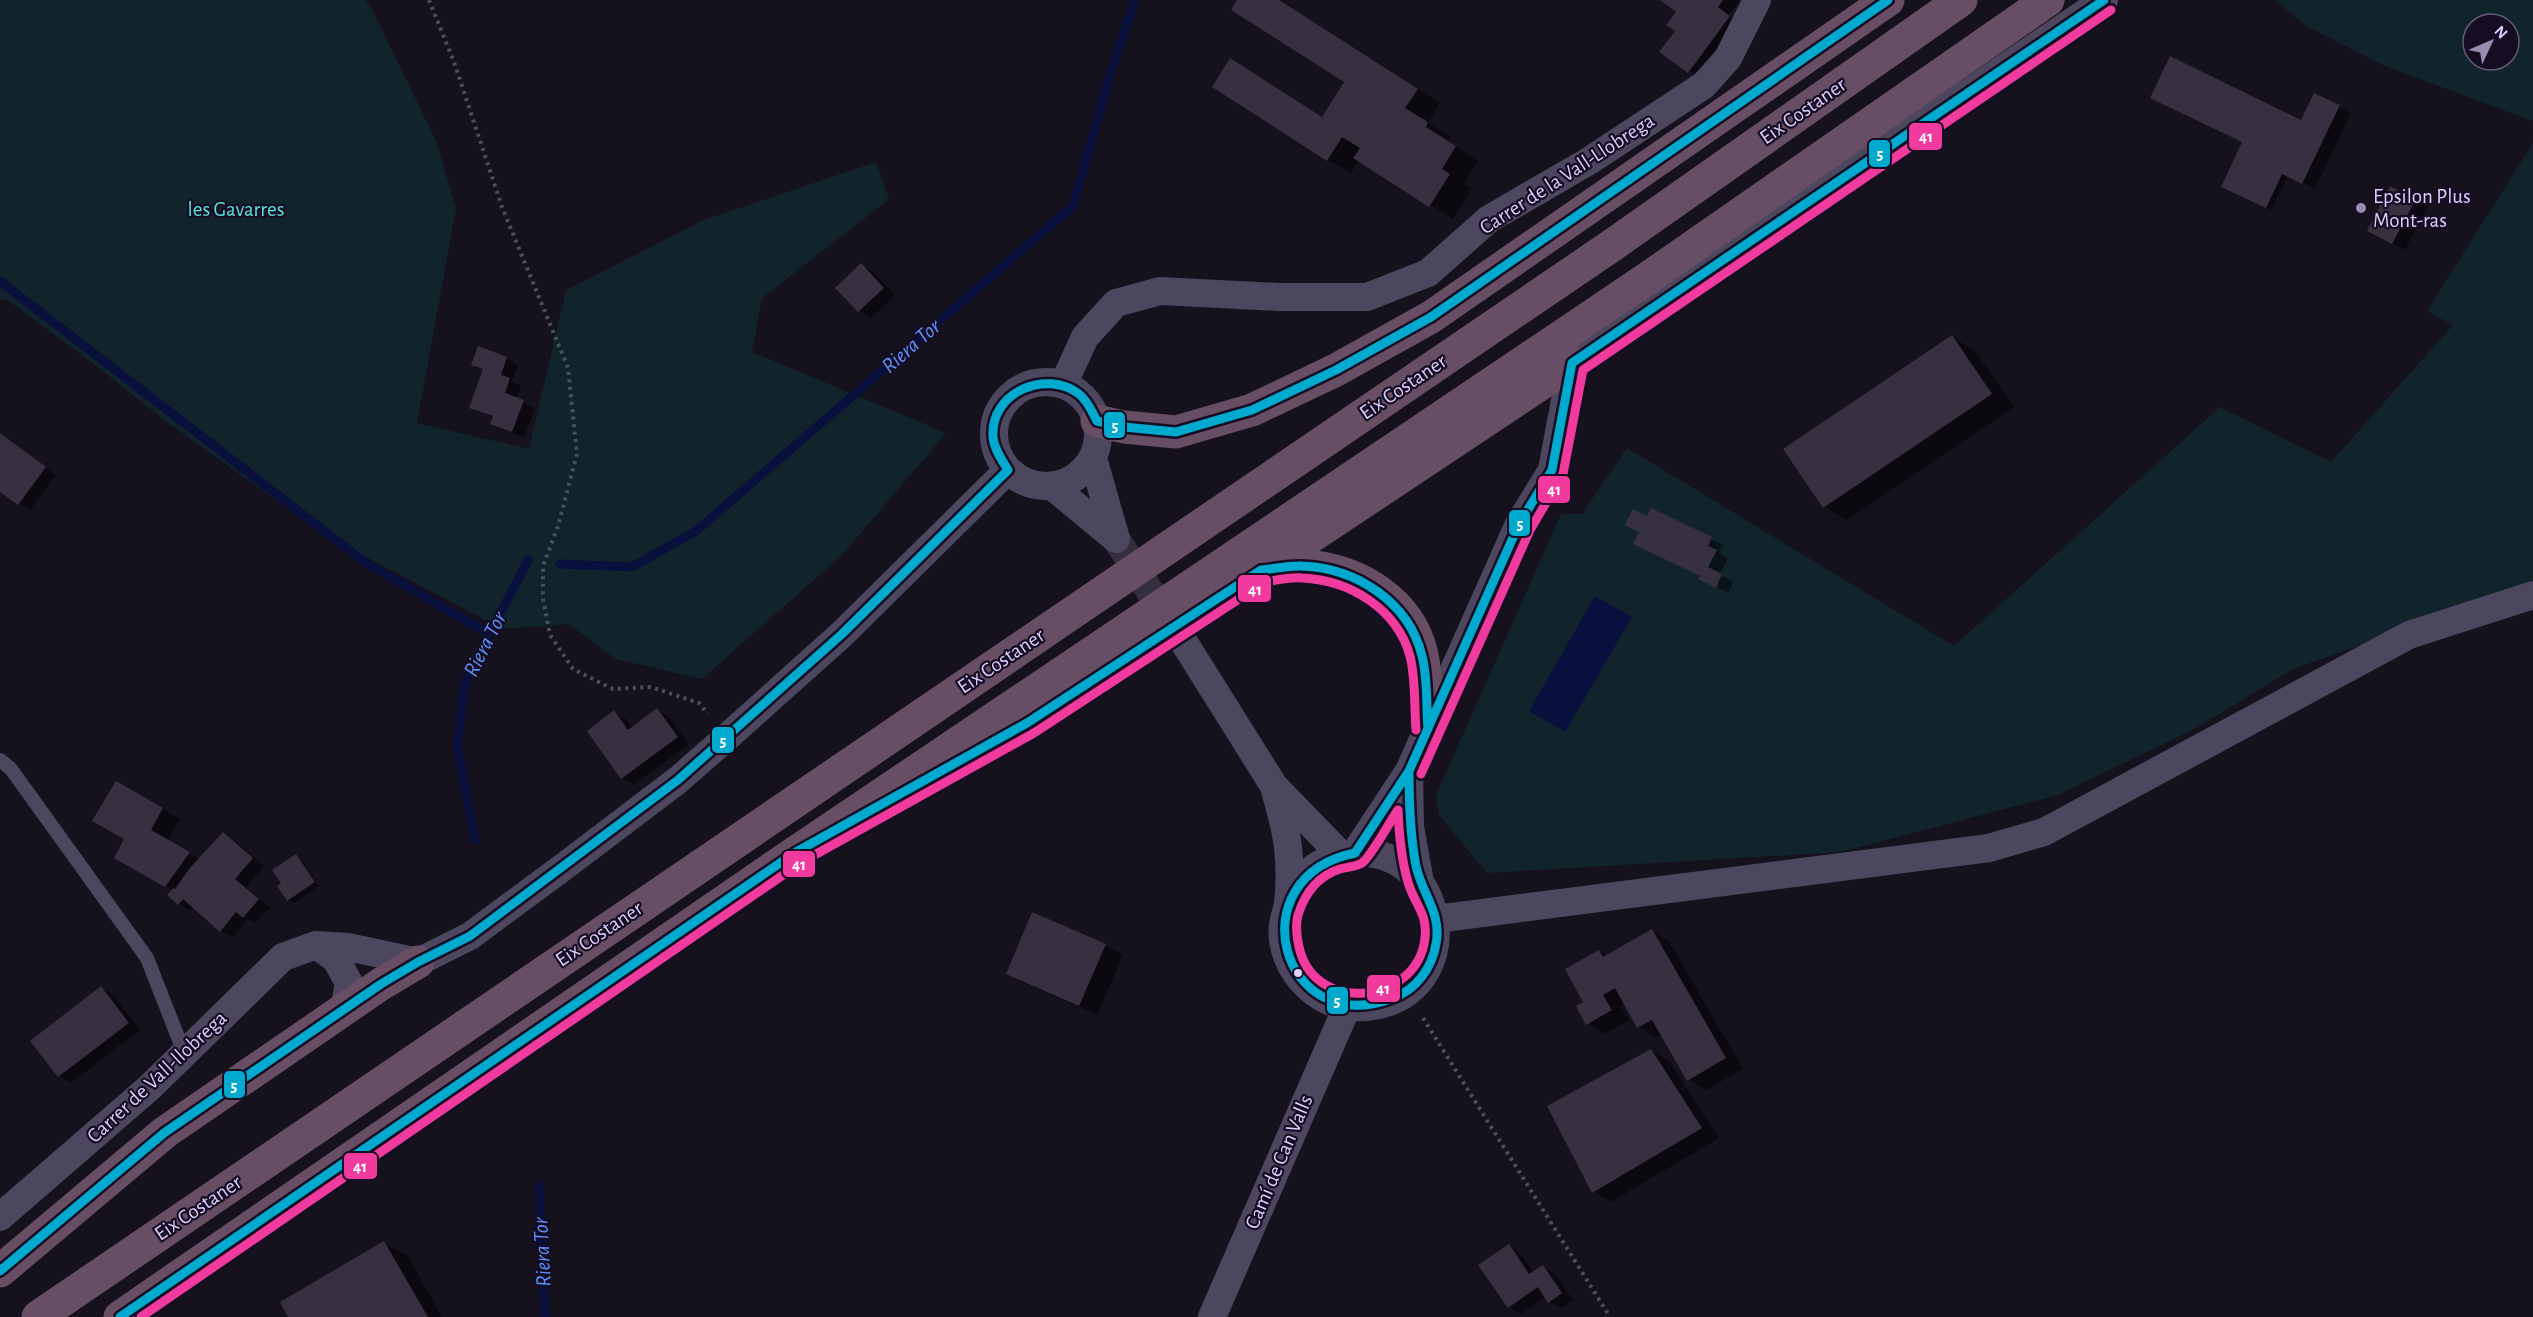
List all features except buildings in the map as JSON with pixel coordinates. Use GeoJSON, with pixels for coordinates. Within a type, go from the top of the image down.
{"type":"FeatureCollection","features":[{"type":"Feature","properties":{"kind":"highway"},"geometry":{"type":"LineString","coordinates":[[1096,421],[1124,427],[1176,432],[1252,410],[1336,370],[1431,317],[1888,0]]}},
{"type":"Feature","properties":{"kind":"highway","name":"Eix Costaner"},"geometry":{"type":"LineString","coordinates":[[38,1317],[1614,244],[1961,0]]}},
{"type":"Feature","properties":{"kind":"highway"},"geometry":{"type":"LineString","coordinates":[[120,1317],[796,852],[1645,280],[2048,0]]}},
{"type":"Feature","properties":{"kind":"highway"},"geometry":{"type":"LineString","coordinates":[[796,852],[1027,723],[1572,363]]}},
{"type":"Feature","properties":{"kind":"highway"},"geometry":{"type":"LineString","coordinates":[[1261,570],[1304,565],[1340,571],[1372,585],[1392,601],[1409,625],[1421,654],[1428,729]]}},
{"type":"Feature","properties":{"kind":"highway"},"geometry":{"type":"LineString","coordinates":[[0,1271],[164,1133],[418,962]]}},
{"type":"Feature","properties":{"kind":"street","name":"Carrer de la Vall-Llobrega"},"geometry":{"type":"LineString","coordinates":[[1062,385],[1085,337],[1116,303],[1160,291],[1278,297],[1367,297],[1428,273],[1490,219],[1589,161],[1704,85],[1728,58],[1756,0]]}},
{"type":"Feature","properties":{"kind":"street"},"geometry":{"type":"LineString","coordinates":[[1348,854],[1408,771],[1519,524],[1552,470],[1572,363],[2104,0]]}},
{"type":"Feature","properties":{"kind":"street"},"geometry":{"type":"LineString","coordinates":[[1043,382],[1062,385],[1078,393],[1089,405],[1096,421],[1098,441],[1093,458],[1084,471],[1070,481],[1052,486],[1032,485],[1008,470],[999,456],[993,436],[1001,407],[1011,395],[1027,386],[1043,382]]}},
{"type":"Feature","properties":{"kind":"street"},"geometry":{"type":"LineString","coordinates":[[1052,486],[1116,539],[1093,458]]}},
{"type":"Feature","properties":{"kind":"street"},"geometry":{"type":"LineString","coordinates":[[418,962],[470,936],[678,780],[842,634],[1008,470]]}},
{"type":"Feature","properties":{"kind":"street"},"geometry":{"type":"LineString","coordinates":[[1436,919],[1989,848],[2044,832],[2409,635],[2533,595]]}},
{"type":"Feature","properties":{"kind":"street"},"geometry":{"type":"LineString","coordinates":[[1185,644],[1274,786],[1348,854]]}},
{"type":"Feature","properties":{"kind":"street"},"geometry":{"type":"LineString","coordinates":[[1408,771],[1410,827],[1420,882]]}},
{"type":"Feature","properties":{"kind":"street"},"geometry":{"type":"LineString","coordinates":[[1274,786],[1288,847],[1288,902],[1282,928],[1287,956],[1295,972],[1308,988],[1327,1000],[1347,1007],[1366,1008],[1390,1002],[1407,992],[1422,977],[1432,959],[1437,940],[1436,919],[1431,901],[1420,882],[1406,868],[1391,860],[1372,854],[1348,854],[1322,863],[1306,875],[1288,902]]}},
{"type":"Feature","properties":{"kind":"street"},"geometry":{"type":"LineString","coordinates":[[316,945],[336,959],[350,983],[344,1010]]}},
{"type":"Feature","properties":{"kind":"street","name":"Carrer de Vall-llobrega"},"geometry":{"type":"LineString","coordinates":[[0,1217],[185,1055],[283,957],[316,945],[348,947],[418,962]]}},
{"type":"Feature","properties":{"kind":"street","name":"Camí de Can Valls"},"geometry":{"type":"LineString","coordinates":[[1212,1317],[1347,1007]]}},
{"type":"Feature","properties":{"kind":"lane"},"geometry":{"type":"LineString","coordinates":[[0,760],[11,769],[147,958],[185,1055]]}},
{"type":"Feature","properties":{"kind":"path"},"geometry":{"type":"LineString","coordinates":[[429,0],[454,62],[502,207],[568,368],[577,454],[558,526],[543,566],[543,599],[550,635],[573,669],[613,689],[651,687],[699,703],[726,738]]}},
{"type":"Feature","properties":{"kind":"path"},"geometry":{"type":"LineString","coordinates":[[1407,992],[1610,1317]]}},
{"type":"Feature","properties":{"kind":"green space","name":"les Gavarres"},"geometry":{"type":"Polygon","coordinates":[[[0,0],[365,0],[373,11],[436,141],[456,208],[417,423],[529,449],[566,290],[704,220],[876,162],[889,199],[762,298],[752,352],[946,433],[842,555],[702,679],[616,659],[569,624],[502,629],[325,535],[164,420],[6,299],[0,300],[0,0]]]}},
{"type":"Feature","properties":{"kind":"green space"},"geometry":{"type":"Polygon","coordinates":[[[2275,0],[2533,0],[2533,121],[2385,66],[2306,26],[2275,0]]]}},
{"type":"Feature","properties":{"kind":"green space"},"geometry":{"type":"Polygon","coordinates":[[[2533,143],[2533,587],[2295,668],[2196,728],[2058,795],[1841,852],[1487,873],[1439,815],[1436,795],[1561,514],[1582,514],[1627,448],[1954,646],[2220,407],[2331,462],[2453,325],[2427,311],[2533,143]]]}},
{"type":"Feature","properties":{"kind":"shaded area"},"geometry":{"type":"Polygon","coordinates":[[[1595,596],[1632,617],[1565,732],[1529,711],[1595,596]]]}},
{"type":"Feature","properties":{"kind":"waterway","name":"Riera Tor"},"geometry":{"type":"LineString","coordinates":[[560,564],[632,567],[696,531],[1073,206],[1113,65],[1135,0]]}},
{"type":"Feature","properties":{"kind":"waterway"},"geometry":{"type":"LineString","coordinates":[[0,281],[366,563],[489,634]]}},
{"type":"Feature","properties":{"kind":"waterway","name":"Riera Tor"},"geometry":{"type":"LineString","coordinates":[[475,840],[457,745],[465,682],[528,560]]}},
{"type":"Feature","properties":{"kind":"waterway","name":"Riera Tor"},"geometry":{"type":"LineString","coordinates":[[539,1186],[545,1317]]}},
{"type":"Feature","properties":{"kind":"tunnel"},"geometry":{"type":"LineString","coordinates":[[1116,539],[1172,625]]}},
{"type":"Feature","properties":{"kind":"transit line","name":"5"},"geometry":{"type":"LineString","coordinates":[[0,1271],[164,1133],[381,984],[470,936],[678,780],[842,634],[1008,470],[993,437],[994,421],[1010,397],[1022,389],[1036,385],[1051,384],[1066,387],[1082,397],[1097,421],[1124,427],[1176,432],[1252,410],[1336,370],[1431,317],[1888,0]]}},
{"type":"Feature","properties":{"kind":"transit line","name":"5"},"geometry":{"type":"LineString","coordinates":[[1409,771],[1519,524],[1552,470],[1572,363],[2104,0]]}},
{"type":"Feature","properties":{"kind":"transit line","name":"41"},"geometry":{"type":"LineString","coordinates":[[1421,774],[1530,530],[1563,474],[1583,370],[2111,10]]}},
{"type":"Feature","properties":{"kind":"transit line","name":"5"},"geometry":{"type":"LineString","coordinates":[[120,1317],[796,852],[1027,723],[1261,570],[1302,566],[1342,573],[1360,581],[1393,604],[1405,619],[1422,656],[1428,729]]}},
{"type":"Feature","properties":{"kind":"transit line","name":"41"},"geometry":{"type":"LineString","coordinates":[[141,1317],[802,862],[1034,733],[1265,582],[1302,578],[1337,584],[1354,591],[1383,611],[1404,639],[1410,656],[1416,730]]}},
{"type":"Feature","properties":{"kind":"transit line","name":"5"},"geometry":{"type":"LineString","coordinates":[[1409,771],[1410,819],[1416,866],[1436,923],[1436,944],[1431,961],[1416,984],[1393,998],[1354,1005],[1323,997],[1300,977],[1287,951],[1285,921],[1295,892],[1318,868],[1355,853],[1409,771]]}},
{"type":"Feature","properties":{"kind":"transit line","name":"41"},"geometry":{"type":"LineString","coordinates":[[1398,810],[1404,864],[1411,890],[1423,915],[1425,938],[1418,960],[1405,976],[1387,988],[1367,993],[1346,992],[1326,985],[1310,971],[1300,951],[1297,937],[1298,915],[1313,886],[1325,876],[1342,868],[1362,863],[1366,859],[1398,810]]}},
{"type":"Feature","properties":{"kind":"place","name":"Epsilon Plus Mont-ras"},"geometry":{"type":"Point","coordinates":[2361,208]}}]}
